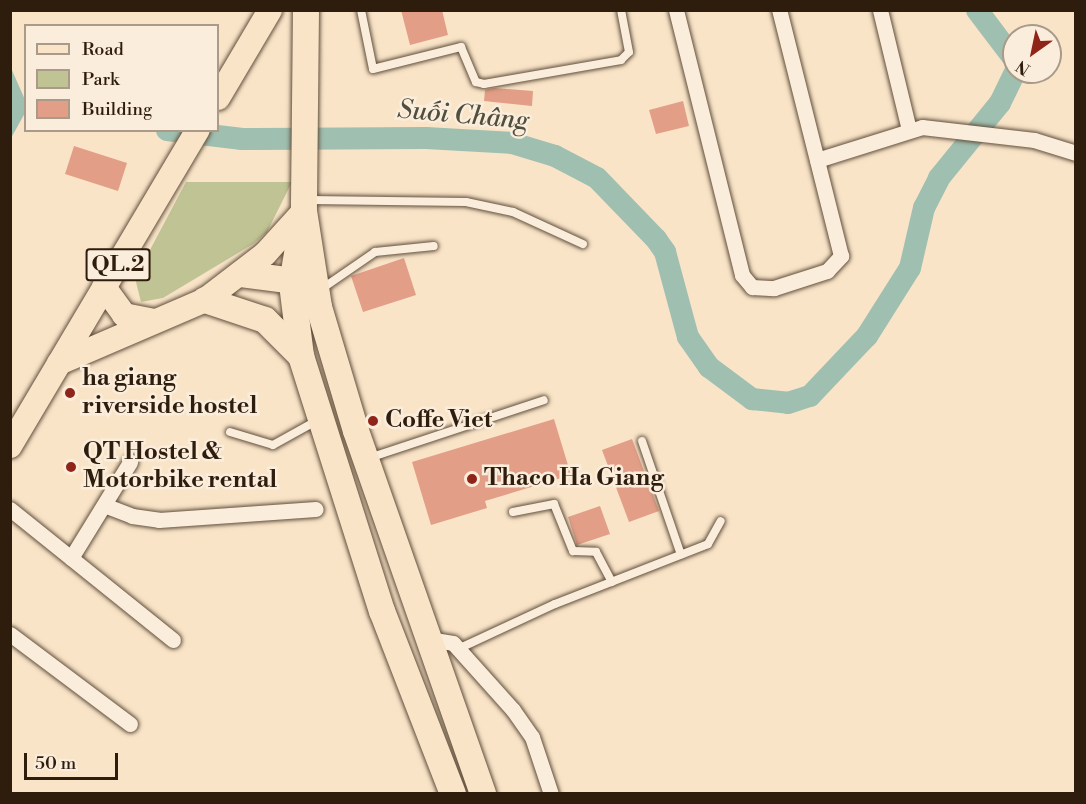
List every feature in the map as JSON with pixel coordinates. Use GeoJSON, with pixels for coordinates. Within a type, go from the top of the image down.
{"type":"FeatureCollection","features":[{"type":"Feature","properties":{"kind":"highway"},"geometry":{"type":"LineString","coordinates":[[306,10],[304,201],[292,284],[301,356],[319,419],[396,647],[453,794]]}},
{"type":"Feature","properties":{"kind":"highway"},"geometry":{"type":"LineString","coordinates":[[304,201],[317,299],[365,459],[483,794]]}},
{"type":"Feature","properties":{"kind":"highway"},"geometry":{"type":"LineString","coordinates":[[242,274],[267,275],[292,284],[317,299]]}},
{"type":"Feature","properties":{"kind":"highway"},"geometry":{"type":"LineString","coordinates":[[205,300],[265,320],[301,356]]}},
{"type":"Feature","properties":{"kind":"highway"},"geometry":{"type":"LineString","coordinates":[[396,647],[428,639]]}},
{"type":"Feature","properties":{"kind":"main road"},"geometry":{"type":"LineString","coordinates":[[221,92],[270,10]]}},
{"type":"Feature","properties":{"kind":"main road","name":"QL.2"},"geometry":{"type":"LineString","coordinates":[[10,446],[197,132]]}},
{"type":"Feature","properties":{"kind":"main road"},"geometry":{"type":"LineString","coordinates":[[59,363],[205,300],[242,274],[304,201]]}},
{"type":"Feature","properties":{"kind":"main road"},"geometry":{"type":"LineString","coordinates":[[104,287],[124,315],[154,321]]}},
{"type":"Feature","properties":{"kind":"street"},"geometry":{"type":"LineString","coordinates":[[676,10],[742,275],[752,287],[774,288],[827,271],[840,260],[779,10]]}},
{"type":"Feature","properties":{"kind":"street"},"geometry":{"type":"LineString","coordinates":[[880,10],[909,130]]}},
{"type":"Feature","properties":{"kind":"street"},"geometry":{"type":"LineString","coordinates":[[817,160],[909,130],[954,131],[1034,140],[1076,153]]}},
{"type":"Feature","properties":{"kind":"street"},"geometry":{"type":"LineString","coordinates":[[71,558],[130,462]]}},
{"type":"Feature","properties":{"kind":"street"},"geometry":{"type":"LineString","coordinates":[[104,505],[159,520],[316,508]]}},
{"type":"Feature","properties":{"kind":"street"},"geometry":{"type":"LineString","coordinates":[[10,509],[173,640]]}},
{"type":"Feature","properties":{"kind":"street"},"geometry":{"type":"LineString","coordinates":[[10,634],[130,724]]}},
{"type":"Feature","properties":{"kind":"street"},"geometry":{"type":"LineString","coordinates":[[428,639],[447,640],[458,649],[532,738],[551,794]]}},
{"type":"Feature","properties":{"kind":"lane"},"geometry":{"type":"LineString","coordinates":[[361,10],[374,69],[461,46],[476,82],[484,84],[621,60],[629,52],[621,10]]}},
{"type":"Feature","properties":{"kind":"lane"},"geometry":{"type":"LineString","coordinates":[[304,201],[466,202],[513,212],[583,244]]}},
{"type":"Feature","properties":{"kind":"lane"},"geometry":{"type":"LineString","coordinates":[[317,299],[375,252],[434,246]]}},
{"type":"Feature","properties":{"kind":"lane"},"geometry":{"type":"LineString","coordinates":[[365,459],[544,400]]}},
{"type":"Feature","properties":{"kind":"lane"},"geometry":{"type":"LineString","coordinates":[[230,432],[273,445],[319,419]]}},
{"type":"Feature","properties":{"kind":"lane"},"geometry":{"type":"LineString","coordinates":[[642,441],[681,555]]}},
{"type":"Feature","properties":{"kind":"lane"},"geometry":{"type":"LineString","coordinates":[[513,512],[554,504],[573,551],[596,552],[612,582]]}},
{"type":"Feature","properties":{"kind":"lane"},"geometry":{"type":"LineString","coordinates":[[458,649],[612,582],[708,544],[721,521]]}},
{"type":"Feature","properties":{"kind":"green space"},"geometry":{"type":"Polygon","coordinates":[[[186,182],[292,182],[267,232],[253,244],[163,298],[141,302],[135,278],[186,182]]]}},
{"type":"Feature","properties":{"kind":"shaded area"},"geometry":{"type":"Polygon","coordinates":[[[11,68],[24,97],[24,115],[11,138],[11,68]]]}},
{"type":"Feature","properties":{"kind":"building"},"geometry":{"type":"Polygon","coordinates":[[[401,10],[442,10],[448,35],[410,45],[401,10]]]}},
{"type":"Feature","properties":{"kind":"building"},"geometry":{"type":"Polygon","coordinates":[[[494,88],[533,91],[532,106],[484,101],[485,90],[494,88]]]}},
{"type":"Feature","properties":{"kind":"building"},"geometry":{"type":"Polygon","coordinates":[[[683,101],[689,126],[656,134],[649,110],[683,101]]]}},
{"type":"Feature","properties":{"kind":"building"},"geometry":{"type":"Polygon","coordinates":[[[74,146],[127,163],[118,191],[65,174],[74,146]]]}},
{"type":"Feature","properties":{"kind":"building"},"geometry":{"type":"Polygon","coordinates":[[[404,258],[416,295],[363,312],[351,276],[404,258]]]}},
{"type":"Feature","properties":{"kind":"building"},"geometry":{"type":"Polygon","coordinates":[[[554,419],[571,475],[485,501],[487,508],[431,525],[412,462],[554,419]]]}},
{"type":"Feature","properties":{"kind":"building"},"geometry":{"type":"Polygon","coordinates":[[[632,439],[659,511],[629,522],[602,450],[632,439]]]}},
{"type":"Feature","properties":{"kind":"building"},"geometry":{"type":"Polygon","coordinates":[[[600,506],[610,534],[577,545],[568,517],[600,506]]]}},
{"type":"Feature","properties":{"kind":"waterway","name":"Suối Châng"},"geometry":{"type":"LineString","coordinates":[[977,10],[1002,43]]}},
{"type":"Feature","properties":{"kind":"waterway","name":"Suối Châng"},"geometry":{"type":"LineString","coordinates":[[184,132],[242,139],[426,138],[512,143],[555,156],[597,178],[656,239],[665,252],[688,337],[709,367],[752,399],[788,403],[810,396],[867,336],[910,268],[924,208],[939,178],[1000,103],[1009,84]]}},
{"type":"Feature","properties":{"kind":"place","name":"ha giang riverside hostel"},"geometry":{"type":"Point","coordinates":[70,393]}},
{"type":"Feature","properties":{"kind":"place","name":"Coffe Viet"},"geometry":{"type":"Point","coordinates":[373,421]}},
{"type":"Feature","properties":{"kind":"place","name":"QT Hostel & Motorbike rental"},"geometry":{"type":"Point","coordinates":[71,467]}},
{"type":"Feature","properties":{"kind":"place","name":"Thaco Ha Giang"},"geometry":{"type":"Point","coordinates":[472,479]}}]}
